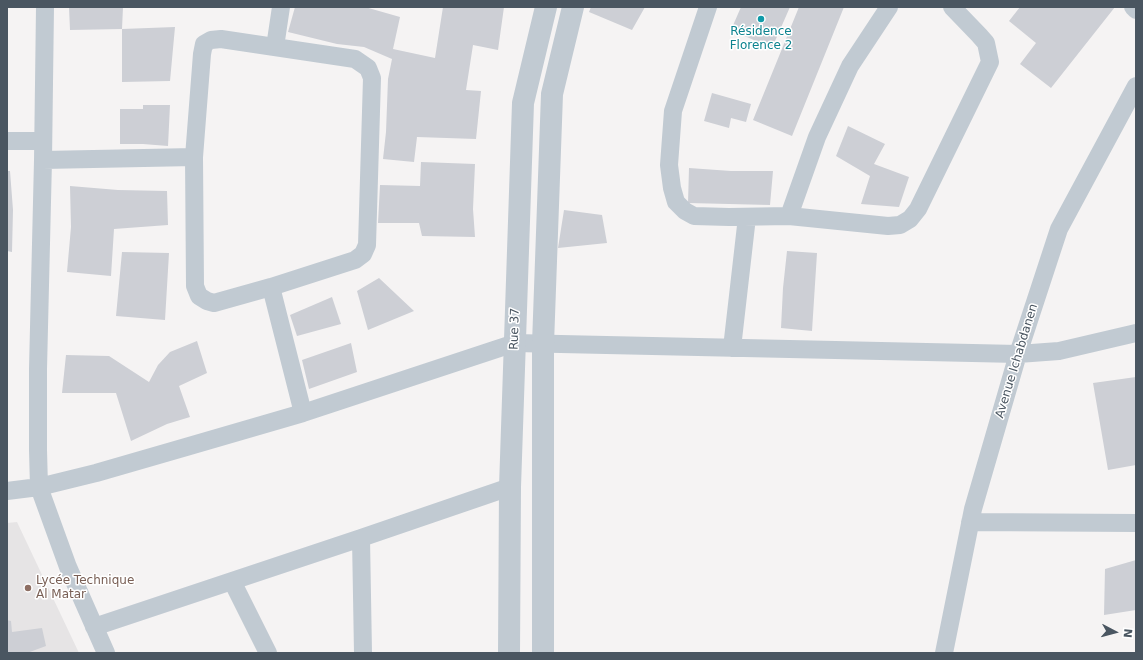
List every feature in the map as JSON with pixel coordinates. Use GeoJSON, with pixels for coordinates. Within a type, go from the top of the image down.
{"type":"FeatureCollection","features":[{"type":"Feature","properties":{"kind":"street"},"geometry":{"type":"LineString","coordinates":[[46,7],[43,141],[44,160],[38,369],[39,487],[68,567],[106,653]]}},
{"type":"Feature","properties":{"kind":"street"},"geometry":{"type":"LineString","coordinates":[[275,47],[281,7]]}},
{"type":"Feature","properties":{"kind":"street","name":"Rue 37"},"geometry":{"type":"LineString","coordinates":[[510,653],[510,487],[523,103],[546,7]]}},
{"type":"Feature","properties":{"kind":"street"},"geometry":{"type":"LineString","coordinates":[[543,653],[543,344],[552,94],[573,7]]}},
{"type":"Feature","properties":{"kind":"street"},"geometry":{"type":"LineString","coordinates":[[708,7],[673,110],[669,165],[672,188],[676,202],[684,211],[694,216],[789,216],[888,226],[900,225],[910,219],[918,209],[990,62],[986,43],[952,7]]}},
{"type":"Feature","properties":{"kind":"street"},"geometry":{"type":"LineString","coordinates":[[789,216],[817,137],[850,66],[889,7]]}},
{"type":"Feature","properties":{"kind":"street"},"geometry":{"type":"LineString","coordinates":[[1133,7],[1136,10]]}},
{"type":"Feature","properties":{"kind":"street"},"geometry":{"type":"LineString","coordinates":[[221,39],[275,47],[356,59],[368,68],[372,78],[367,245],[363,254],[355,260],[271,287],[214,303],[199,296],[195,286],[194,157],[204,44],[211,40],[221,39]]}},
{"type":"Feature","properties":{"kind":"street","name":"Avenue Ichabdanen"},"geometry":{"type":"LineString","coordinates":[[944,653],[973,509],[1018,354],[1059,229],[1136,86]]}},
{"type":"Feature","properties":{"kind":"street"},"geometry":{"type":"LineString","coordinates":[[7,141],[43,141]]}},
{"type":"Feature","properties":{"kind":"street"},"geometry":{"type":"LineString","coordinates":[[44,160],[194,157]]}},
{"type":"Feature","properties":{"kind":"street"},"geometry":{"type":"LineString","coordinates":[[732,348],[747,217]]}},
{"type":"Feature","properties":{"kind":"street"},"geometry":{"type":"LineString","coordinates":[[271,287],[304,413]]}},
{"type":"Feature","properties":{"kind":"street"},"geometry":{"type":"LineString","coordinates":[[7,492],[39,487],[96,473],[304,413],[515,344],[1018,354],[1059,351],[1136,333]]}},
{"type":"Feature","properties":{"kind":"street"},"geometry":{"type":"LineString","coordinates":[[94,627],[510,487]]}},
{"type":"Feature","properties":{"kind":"street"},"geometry":{"type":"LineString","coordinates":[[970,522],[1136,523]]}},
{"type":"Feature","properties":{"kind":"street"},"geometry":{"type":"LineString","coordinates":[[361,538],[363,653]]}},
{"type":"Feature","properties":{"kind":"street"},"geometry":{"type":"LineString","coordinates":[[232,581],[268,653]]}},
{"type":"Feature","properties":{"kind":"shaded area","name":"Lycée Technique Al Matar"},"geometry":{"type":"Polygon","coordinates":[[[17,522],[79,653],[7,653],[7,523],[17,522]]]}},
{"type":"Feature","properties":{"kind":"building"},"geometry":{"type":"Polygon","coordinates":[[[69,7],[123,7],[122,29],[70,30],[69,7]]]}},
{"type":"Feature","properties":{"kind":"building"},"geometry":{"type":"Polygon","coordinates":[[[295,7],[365,7],[400,17],[393,49],[435,58],[443,7],[504,7],[498,50],[473,45],[466,90],[481,91],[476,139],[417,137],[414,162],[383,159],[386,132],[388,79],[392,59],[364,47],[337,44],[288,32],[295,7]]]}},
{"type":"Feature","properties":{"kind":"building"},"geometry":{"type":"Polygon","coordinates":[[[591,7],[645,7],[632,30],[589,12],[591,7]]]}},
{"type":"Feature","properties":{"kind":"building","name":"Résidence Florence 2"},"geometry":{"type":"Polygon","coordinates":[[[741,7],[790,7],[772,48],[731,30],[741,7]]]}},
{"type":"Feature","properties":{"kind":"building"},"geometry":{"type":"Polygon","coordinates":[[[799,7],[844,7],[792,136],[753,120],[799,7]]]}},
{"type":"Feature","properties":{"kind":"building"},"geometry":{"type":"Polygon","coordinates":[[[1020,7],[1115,7],[1051,88],[1020,64],[1036,43],[1009,21],[1020,7]]]}},
{"type":"Feature","properties":{"kind":"building"},"geometry":{"type":"Polygon","coordinates":[[[175,27],[170,81],[122,82],[122,29],[175,27]]]}},
{"type":"Feature","properties":{"kind":"building"},"geometry":{"type":"Polygon","coordinates":[[[712,93],[751,104],[746,122],[731,118],[729,128],[704,121],[712,93]]]}},
{"type":"Feature","properties":{"kind":"building"},"geometry":{"type":"Polygon","coordinates":[[[143,105],[170,105],[168,146],[120,144],[120,109],[143,109],[143,105]]]}},
{"type":"Feature","properties":{"kind":"building"},"geometry":{"type":"Polygon","coordinates":[[[848,126],[885,144],[874,164],[909,177],[899,207],[861,204],[870,176],[836,156],[848,126]]]}},
{"type":"Feature","properties":{"kind":"building"},"geometry":{"type":"Polygon","coordinates":[[[421,162],[475,164],[473,209],[475,237],[422,236],[419,223],[378,223],[380,185],[420,186],[421,162]]]}},
{"type":"Feature","properties":{"kind":"building"},"geometry":{"type":"Polygon","coordinates":[[[689,168],[731,171],[773,171],[770,205],[688,203],[689,168]]]}},
{"type":"Feature","properties":{"kind":"building"},"geometry":{"type":"Polygon","coordinates":[[[7,171],[10,171],[13,210],[12,252],[7,251],[7,171]]]}},
{"type":"Feature","properties":{"kind":"building"},"geometry":{"type":"Polygon","coordinates":[[[70,186],[118,190],[167,191],[168,225],[114,229],[111,276],[67,272],[71,227],[70,186]]]}},
{"type":"Feature","properties":{"kind":"building"},"geometry":{"type":"Polygon","coordinates":[[[564,210],[602,215],[607,243],[558,248],[564,210]]]}},
{"type":"Feature","properties":{"kind":"building"},"geometry":{"type":"Polygon","coordinates":[[[787,251],[817,253],[812,331],[781,328],[787,251]]]}},
{"type":"Feature","properties":{"kind":"building"},"geometry":{"type":"Polygon","coordinates":[[[122,252],[169,253],[165,320],[116,316],[122,252]]]}},
{"type":"Feature","properties":{"kind":"building"},"geometry":{"type":"Polygon","coordinates":[[[379,278],[414,311],[368,330],[357,291],[379,278]]]}},
{"type":"Feature","properties":{"kind":"building"},"geometry":{"type":"Polygon","coordinates":[[[332,297],[341,324],[297,336],[290,315],[332,297]]]}},
{"type":"Feature","properties":{"kind":"building"},"geometry":{"type":"Polygon","coordinates":[[[197,341],[207,373],[179,386],[190,417],[167,424],[131,441],[116,393],[62,393],[66,355],[109,356],[149,382],[158,365],[170,352],[197,341]]]}},
{"type":"Feature","properties":{"kind":"building"},"geometry":{"type":"Polygon","coordinates":[[[351,343],[357,372],[309,389],[302,360],[351,343]]]}},
{"type":"Feature","properties":{"kind":"building"},"geometry":{"type":"Polygon","coordinates":[[[1136,377],[1136,465],[1108,470],[1093,383],[1136,377]]]}},
{"type":"Feature","properties":{"kind":"building"},"geometry":{"type":"Polygon","coordinates":[[[1136,560],[1136,610],[1104,615],[1105,569],[1136,560]]]}},
{"type":"Feature","properties":{"kind":"building"},"geometry":{"type":"Polygon","coordinates":[[[7,620],[11,621],[12,632],[42,628],[46,646],[27,653],[7,653],[7,620]]]}},
{"type":"Feature","properties":{"kind":"place","name":"Résidence Florence 2"},"geometry":{"type":"Point","coordinates":[761,19]}},
{"type":"Feature","properties":{"kind":"place","name":"Lycée Technique Al Matar"},"geometry":{"type":"Point","coordinates":[28,588]}}]}
